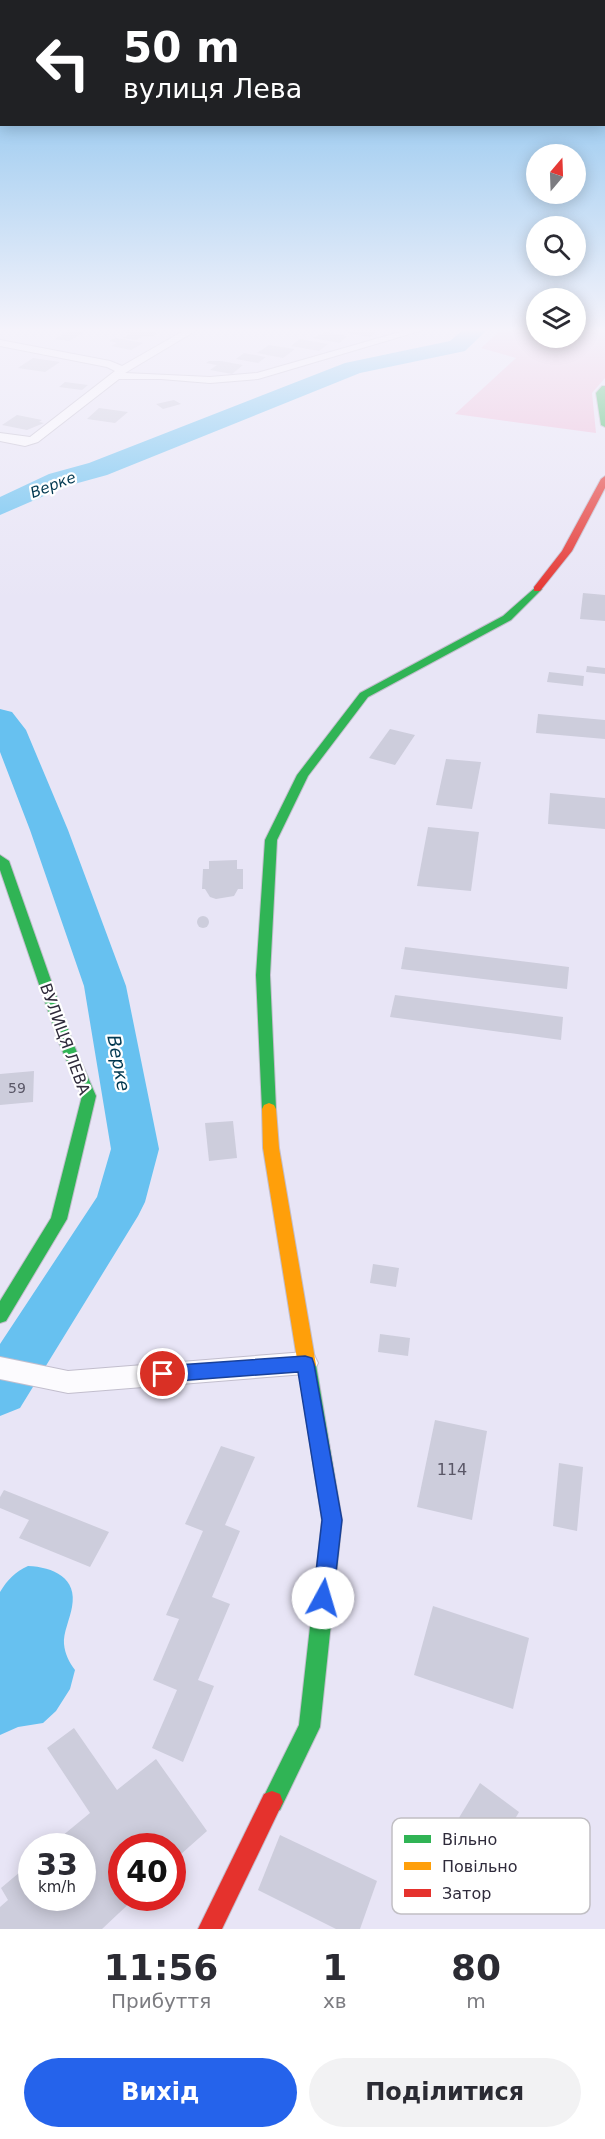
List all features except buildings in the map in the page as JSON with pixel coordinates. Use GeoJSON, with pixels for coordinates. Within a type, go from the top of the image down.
{"type":"FeatureCollection","features":[{"type":"Feature","properties":{"kind":"street"},"geometry":{"type":"LineString","coordinates":[[0,437],[25,442],[34,440],[59,420]]}},
{"type":"Feature","properties":{"kind":"street"},"geometry":{"type":"LineString","coordinates":[[210,1929],[309,1727],[332,1520],[271,1148],[263,975],[271,840],[303,775],[364,695],[507,618],[554,572],[605,479]]}},
{"type":"Feature","properties":{"kind":"street","name":"ВУЛИЦЯ ЛЕВА"},"geometry":{"type":"LineString","coordinates":[[0,859],[3,861],[66,1043],[89,1096],[59,1219],[0,1316]]}},
{"type":"Feature","properties":{"kind":"street"},"geometry":{"type":"LineString","coordinates":[[0,1368],[68,1382],[305,1364]]}},
{"type":"Feature","properties":{"kind":"shaded area"},"geometry":{"type":"Polygon","coordinates":[[[500,420],[595,420],[596,433],[500,420]]]}},
{"type":"Feature","properties":{"kind":"water"},"geometry":{"type":"Polygon","coordinates":[[[28,1566],[46,1569],[62,1576],[71,1588],[72,1607],[64,1644],[65,1651],[75,1670],[70,1689],[56,1711],[43,1723],[18,1727],[0,1735],[0,1592],[12,1576],[28,1566]]]}},
{"type":"Feature","properties":{"kind":"waterway","name":"Верке"},"geometry":{"type":"LineString","coordinates":[[0,507],[58,480],[98,469],[174,437],[225,420]]}},
{"type":"Feature","properties":{"kind":"waterway","name":"Верке"},"geometry":{"type":"LineString","coordinates":[[0,719],[9,730],[49,830],[105,986],[135,1149],[120,1202],[0,1391]]}},
{"type":"Feature","properties":{"kind":"traffic: fast"},"geometry":{"type":"LineString","coordinates":[[604,420],[605,425]]}},
{"type":"Feature","properties":{"kind":"traffic: fast"},"geometry":{"type":"LineString","coordinates":[[269,1109],[263,975],[271,840],[303,775],[364,695],[507,618],[537,589]]}},
{"type":"Feature","properties":{"kind":"traffic: fast"},"geometry":{"type":"LineString","coordinates":[[0,859],[3,861],[66,1043],[89,1096],[59,1219],[0,1316]]}},
{"type":"Feature","properties":{"kind":"traffic: fast"},"geometry":{"type":"LineString","coordinates":[[272,1802],[309,1727],[332,1520],[307,1365]]}},
{"type":"Feature","properties":{"kind":"traffic: slow"},"geometry":{"type":"LineString","coordinates":[[269,1109],[271,1148],[307,1365]]}},
{"type":"Feature","properties":{"kind":"traffic: jam"},"geometry":{"type":"LineString","coordinates":[[537,589],[567,551],[605,479]]}},
{"type":"Feature","properties":{"kind":"traffic: jam"},"geometry":{"type":"LineString","coordinates":[[210,1929],[272,1802]]}},
{"type":"Feature","properties":{"kind":"route"},"geometry":{"type":"LineString","coordinates":[[163,1374],[305,1364],[332,1520],[323,1598]]}}]}
